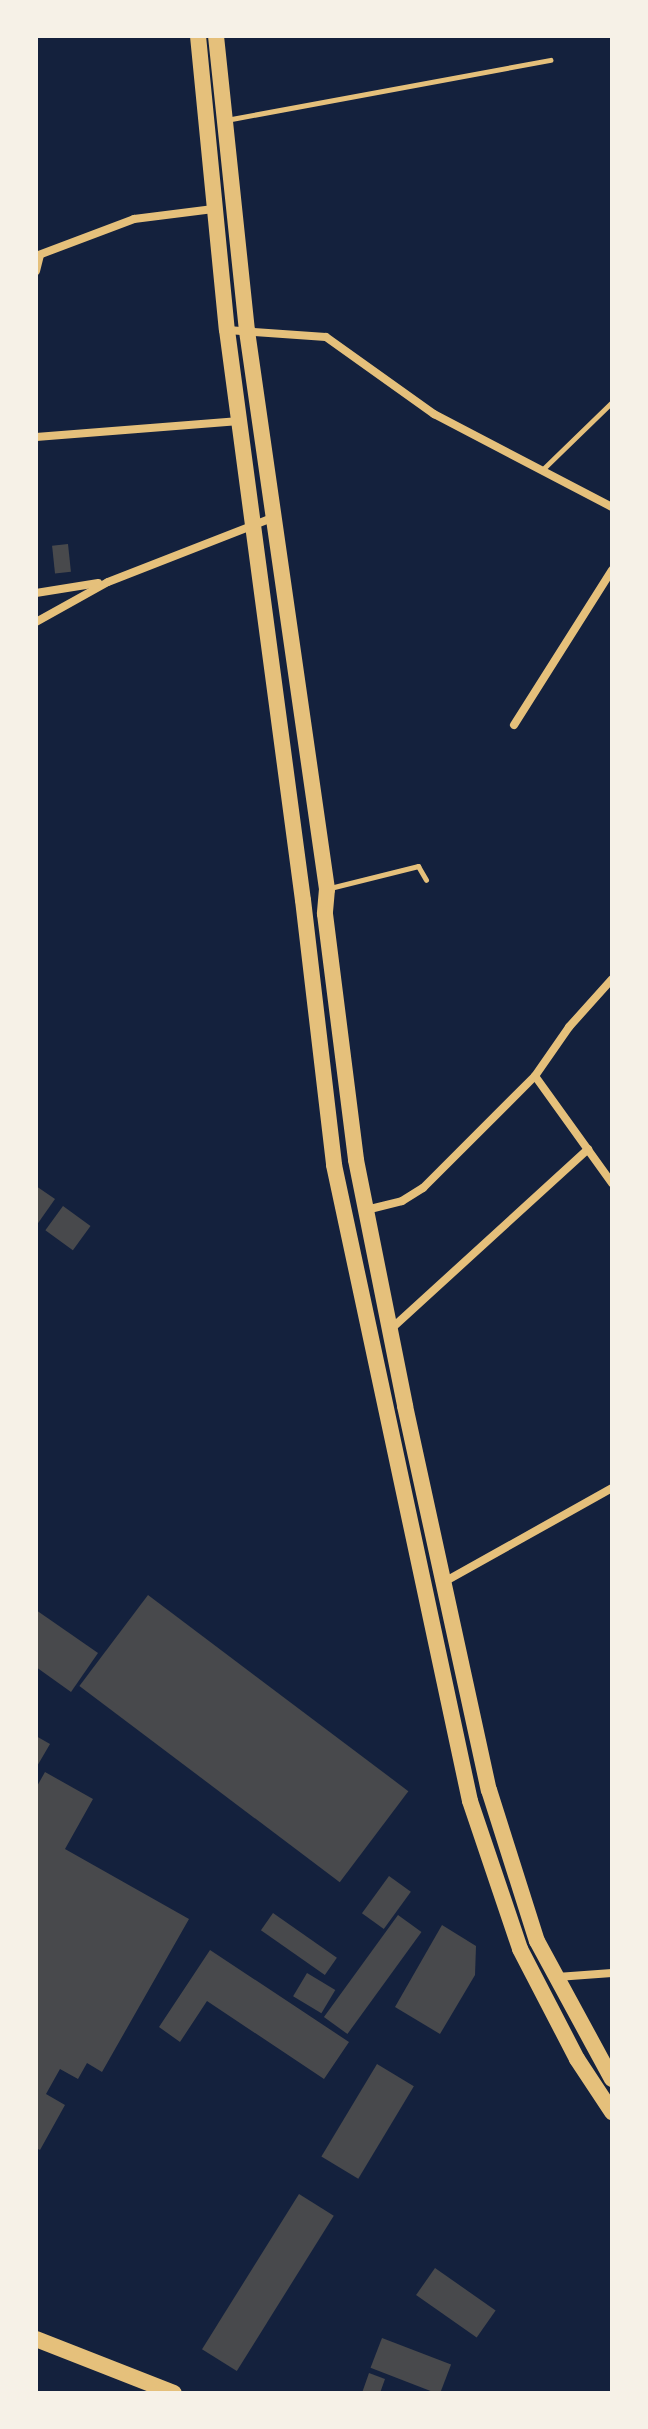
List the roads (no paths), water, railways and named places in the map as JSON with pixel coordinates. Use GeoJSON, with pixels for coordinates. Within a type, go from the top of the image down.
{"type":"FeatureCollection","features":[{"type":"Feature","properties":{"kind":"main road"},"geometry":{"type":"LineString","coordinates":[[198,36],[227,330],[303,900],[334,1165],[470,1801],[520,1949],[577,2059],[612,2112]]}},
{"type":"Feature","properties":{"kind":"main road"},"geometry":{"type":"LineString","coordinates":[[216,36],[247,331],[327,889],[325,914],[349,1111],[366,1210],[489,1790],[537,1941],[612,2079]]}},
{"type":"Feature","properties":{"kind":"main road"},"geometry":{"type":"LineString","coordinates":[[445,1695],[466,1687]]}},
{"type":"Feature","properties":{"kind":"main road"},"geometry":{"type":"LineString","coordinates":[[36,2339],[174,2393]]}},
{"type":"Feature","properties":{"kind":"street"},"geometry":{"type":"LineString","coordinates":[[36,271],[38,256],[134,219],[213,209]]}},
{"type":"Feature","properties":{"kind":"street"},"geometry":{"type":"LineString","coordinates":[[227,330],[326,337],[434,414],[612,507]]}},
{"type":"Feature","properties":{"kind":"street"},"geometry":{"type":"LineString","coordinates":[[36,437],[239,421]]}},
{"type":"Feature","properties":{"kind":"street"},"geometry":{"type":"LineString","coordinates":[[36,622],[108,582],[272,518]]}},
{"type":"Feature","properties":{"kind":"street"},"geometry":{"type":"LineString","coordinates":[[514,725],[612,570]]}},
{"type":"Feature","properties":{"kind":"street"},"geometry":{"type":"LineString","coordinates":[[36,593],[108,582]]}},
{"type":"Feature","properties":{"kind":"street"},"geometry":{"type":"LineString","coordinates":[[366,1210],[402,1201],[423,1188],[535,1076],[569,1027],[612,979]]}},
{"type":"Feature","properties":{"kind":"street"},"geometry":{"type":"LineString","coordinates":[[535,1076],[612,1183]]}},
{"type":"Feature","properties":{"kind":"street"},"geometry":{"type":"LineString","coordinates":[[390,1330],[588,1149]]}},
{"type":"Feature","properties":{"kind":"street"},"geometry":{"type":"LineString","coordinates":[[443,1582],[612,1488]]}},
{"type":"Feature","properties":{"kind":"street"},"geometry":{"type":"LineString","coordinates":[[556,1977],[612,1973]]}},
{"type":"Feature","properties":{"kind":"lane"},"geometry":{"type":"LineString","coordinates":[[225,120],[551,60]]}},
{"type":"Feature","properties":{"kind":"lane"},"geometry":{"type":"LineString","coordinates":[[542,470],[612,402]]}},
{"type":"Feature","properties":{"kind":"lane"},"geometry":{"type":"LineString","coordinates":[[327,889],[418,866],[426,880]]}}]}
